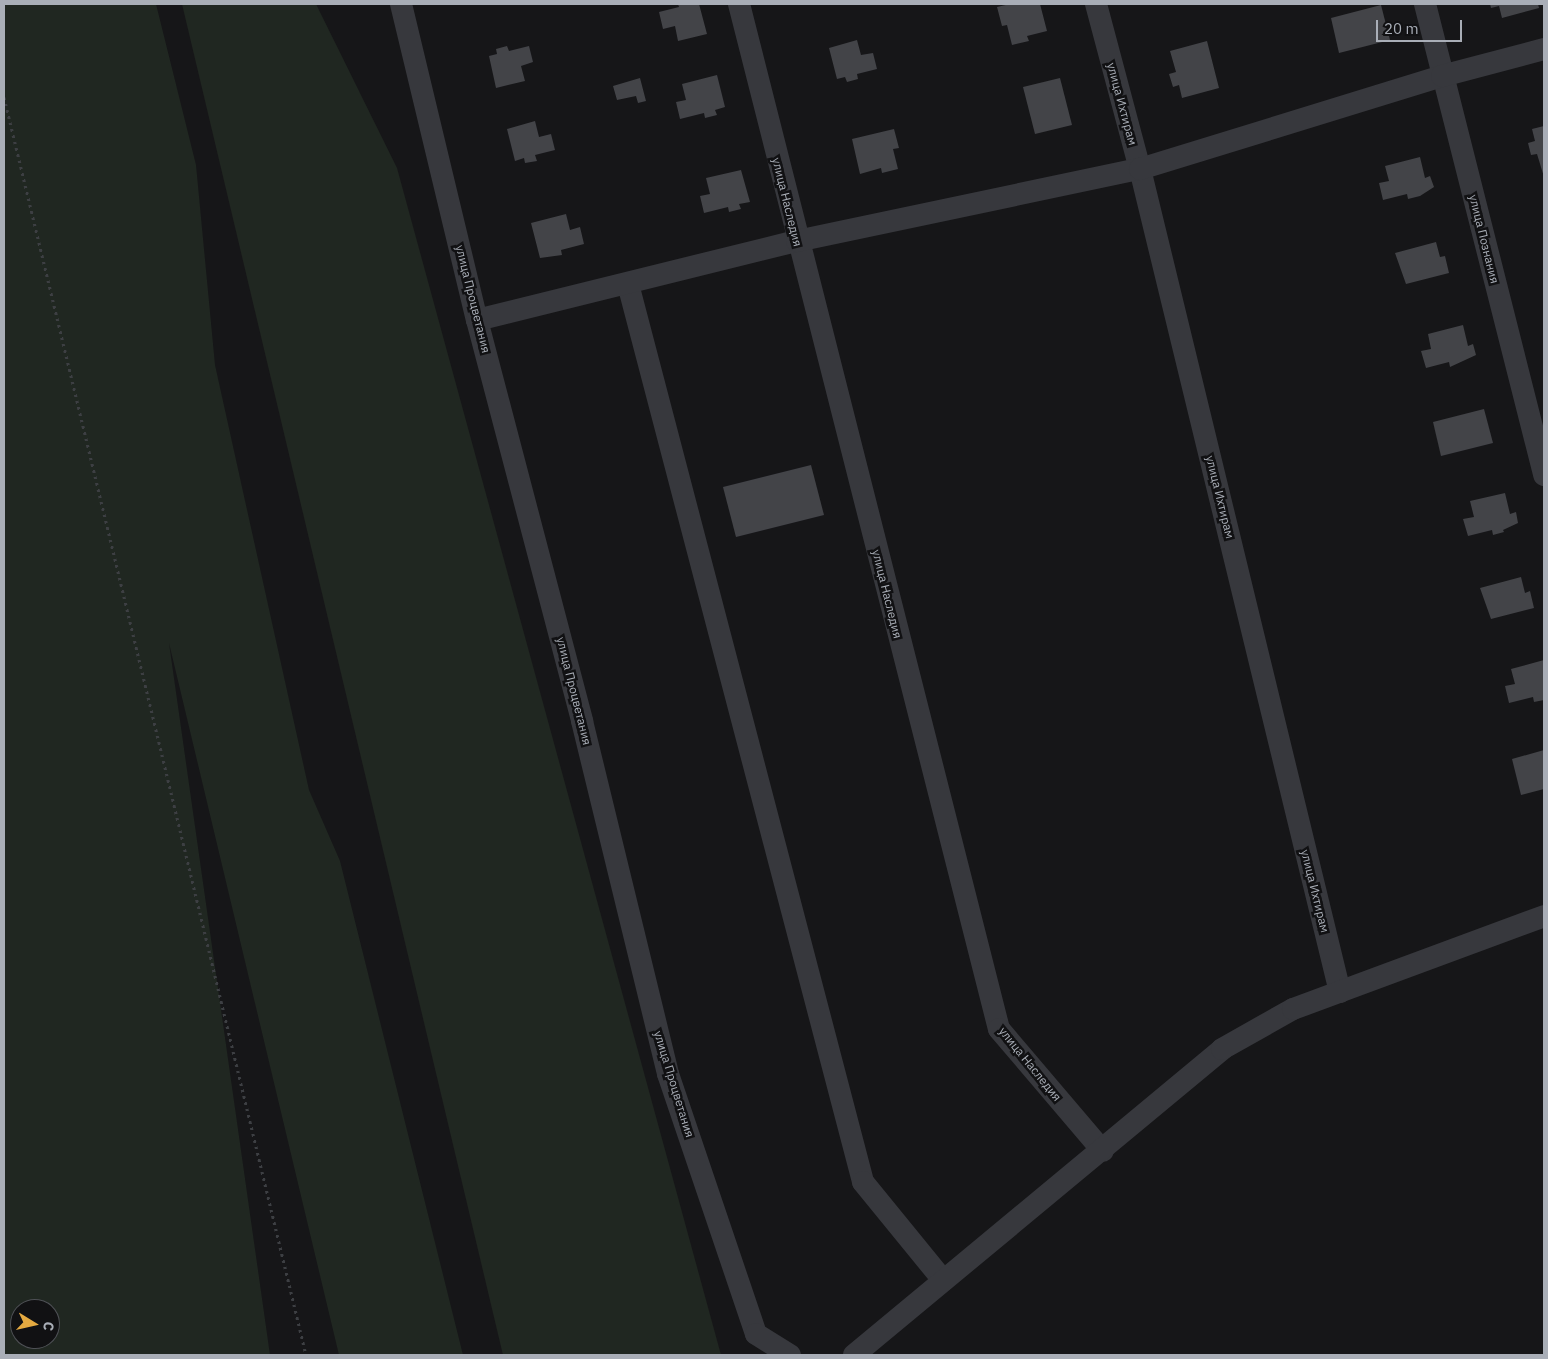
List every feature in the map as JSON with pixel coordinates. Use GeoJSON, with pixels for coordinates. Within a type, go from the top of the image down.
{"type":"FeatureCollection","features":[{"type":"Feature","properties":{"kind":"street","name":"улица Процветания"},"geometry":{"type":"LineString","coordinates":[[401,4],[477,320],[582,721],[668,1074],[756,1334],[790,1355]]}},
{"type":"Feature","properties":{"kind":"street","name":"улица Наследия"},"geometry":{"type":"LineString","coordinates":[[739,4],[797,241],[999,1029],[1103,1151]]}},
{"type":"Feature","properties":{"kind":"street","name":"улица Ихтирам"},"geometry":{"type":"LineString","coordinates":[[1096,4],[1140,169],[1340,992]]}},
{"type":"Feature","properties":{"kind":"street","name":"улица Познания"},"geometry":{"type":"LineString","coordinates":[[1425,4],[1544,474]]}},
{"type":"Feature","properties":{"kind":"street"},"geometry":{"type":"LineString","coordinates":[[477,320],[797,241],[1140,169],[1442,76],[1544,49]]}},
{"type":"Feature","properties":{"kind":"street"},"geometry":{"type":"LineString","coordinates":[[628,284],[863,1182],[943,1280]]}},
{"type":"Feature","properties":{"kind":"street"},"geometry":{"type":"LineString","coordinates":[[854,1355],[943,1280],[1103,1151],[1222,1049],[1293,1009],[1544,916]]}},
{"type":"Feature","properties":{"kind":"path"},"geometry":{"type":"LineString","coordinates":[[4,97],[306,1355]]}},
{"type":"Feature","properties":{"kind":"shaded area"},"geometry":{"type":"Polygon","coordinates":[[[4,4],[156,4],[196,165],[215,365],[309,790],[340,861],[463,1355],[339,1355],[169,643],[270,1355],[4,1355],[4,4]]]}},
{"type":"Feature","properties":{"kind":"shaded area"},"geometry":{"type":"Polygon","coordinates":[[[182,4],[316,4],[397,168],[721,1355],[503,1355],[182,4]]]}},
{"type":"Feature","properties":{"kind":"building"},"geometry":{"type":"Polygon","coordinates":[[[678,4],[699,4],[707,34],[678,41],[675,26],[663,29],[659,12],[679,7],[678,4]]]}},
{"type":"Feature","properties":{"kind":"building"},"geometry":{"type":"Polygon","coordinates":[[[1010,4],[1040,4],[1047,31],[1027,36],[1029,41],[1012,45],[1007,25],[1002,26],[997,7],[1010,4]]]}},
{"type":"Feature","properties":{"kind":"building"},"geometry":{"type":"Polygon","coordinates":[[[1490,4],[1538,4],[1539,8],[1502,18],[1499,6],[1491,8],[1490,4]]]}},
{"type":"Feature","properties":{"kind":"building"},"geometry":{"type":"Polygon","coordinates":[[[1381,5],[1390,40],[1339,53],[1331,18],[1381,5]]]}},
{"type":"Feature","properties":{"kind":"building"},"geometry":{"type":"Polygon","coordinates":[[[857,40],[861,55],[873,53],[877,69],[857,74],[858,79],[847,82],[845,77],[837,79],[829,48],[857,40]]]}},
{"type":"Feature","properties":{"kind":"building"},"geometry":{"type":"Polygon","coordinates":[[[1207,41],[1219,88],[1182,98],[1179,85],[1173,87],[1169,74],[1176,72],[1170,51],[1207,41]]]}},
{"type":"Feature","properties":{"kind":"building"},"geometry":{"type":"Polygon","coordinates":[[[507,46],[509,51],[529,46],[533,62],[521,66],[525,81],[496,88],[489,56],[497,54],[496,49],[507,46]]]}},
{"type":"Feature","properties":{"kind":"building"},"geometry":{"type":"Polygon","coordinates":[[[717,75],[725,107],[715,110],[717,115],[705,118],[704,113],[680,119],[676,102],[686,100],[682,84],[717,75]]]}},
{"type":"Feature","properties":{"kind":"building"},"geometry":{"type":"Polygon","coordinates":[[[640,78],[646,101],[638,103],[636,96],[617,100],[613,86],[640,78]]]}},
{"type":"Feature","properties":{"kind":"building"},"geometry":{"type":"Polygon","coordinates":[[[1060,78],[1072,125],[1035,134],[1023,87],[1060,78]]]}},
{"type":"Feature","properties":{"kind":"building"},"geometry":{"type":"Polygon","coordinates":[[[535,121],[539,137],[551,134],[555,150],[535,155],[537,161],[525,163],[524,158],[515,161],[507,129],[535,121]]]}},
{"type":"Feature","properties":{"kind":"building"},"geometry":{"type":"Polygon","coordinates":[[[1544,126],[1544,177],[1537,154],[1531,155],[1528,143],[1535,141],[1532,129],[1544,126]]]}},
{"type":"Feature","properties":{"kind":"building"},"geometry":{"type":"Polygon","coordinates":[[[894,129],[899,148],[893,149],[898,169],[882,173],[881,168],[860,174],[852,139],[894,129]]]}},
{"type":"Feature","properties":{"kind":"building"},"geometry":{"type":"Polygon","coordinates":[[[1420,157],[1425,178],[1430,176],[1434,187],[1420,196],[1408,199],[1407,194],[1383,200],[1379,183],[1389,181],[1385,166],[1420,157]]]}},
{"type":"Feature","properties":{"kind":"building"},"geometry":{"type":"Polygon","coordinates":[[[741,170],[750,202],[739,204],[741,209],[729,212],[728,207],[704,213],[700,196],[710,194],[706,178],[741,170]]]}},
{"type":"Feature","properties":{"kind":"building"},"geometry":{"type":"Polygon","coordinates":[[[566,214],[570,230],[580,227],[584,244],[561,250],[562,255],[540,258],[531,223],[566,214]]]}},
{"type":"Feature","properties":{"kind":"building"},"geometry":{"type":"Polygon","coordinates":[[[1436,242],[1440,257],[1445,256],[1449,273],[1406,284],[1395,253],[1436,242]]]}},
{"type":"Feature","properties":{"kind":"building"},"geometry":{"type":"Polygon","coordinates":[[[1463,325],[1468,346],[1473,344],[1476,355],[1450,367],[1449,362],[1426,368],[1421,351],[1431,349],[1428,334],[1463,325]]]}},
{"type":"Feature","properties":{"kind":"building"},"geometry":{"type":"Polygon","coordinates":[[[1484,409],[1493,443],[1441,456],[1433,422],[1484,409]]]}},
{"type":"Feature","properties":{"kind":"building"},"geometry":{"type":"Polygon","coordinates":[[[811,465],[824,515],[736,537],[723,487],[811,465]]]}},
{"type":"Feature","properties":{"kind":"building"},"geometry":{"type":"Polygon","coordinates":[[[1505,493],[1510,514],[1516,512],[1518,523],[1503,530],[1504,532],[1493,535],[1492,530],[1468,536],[1463,519],[1474,517],[1470,501],[1505,493]]]}},
{"type":"Feature","properties":{"kind":"building"},"geometry":{"type":"Polygon","coordinates":[[[1521,577],[1525,593],[1530,591],[1534,608],[1491,619],[1480,588],[1521,577]]]}},
{"type":"Feature","properties":{"kind":"building"},"geometry":{"type":"Polygon","coordinates":[[[1544,660],[1544,700],[1534,702],[1533,697],[1509,703],[1505,686],[1515,684],[1511,669],[1544,660]]]}},
{"type":"Feature","properties":{"kind":"building"},"geometry":{"type":"Polygon","coordinates":[[[1544,750],[1544,789],[1521,795],[1512,759],[1544,750]]]}}]}
